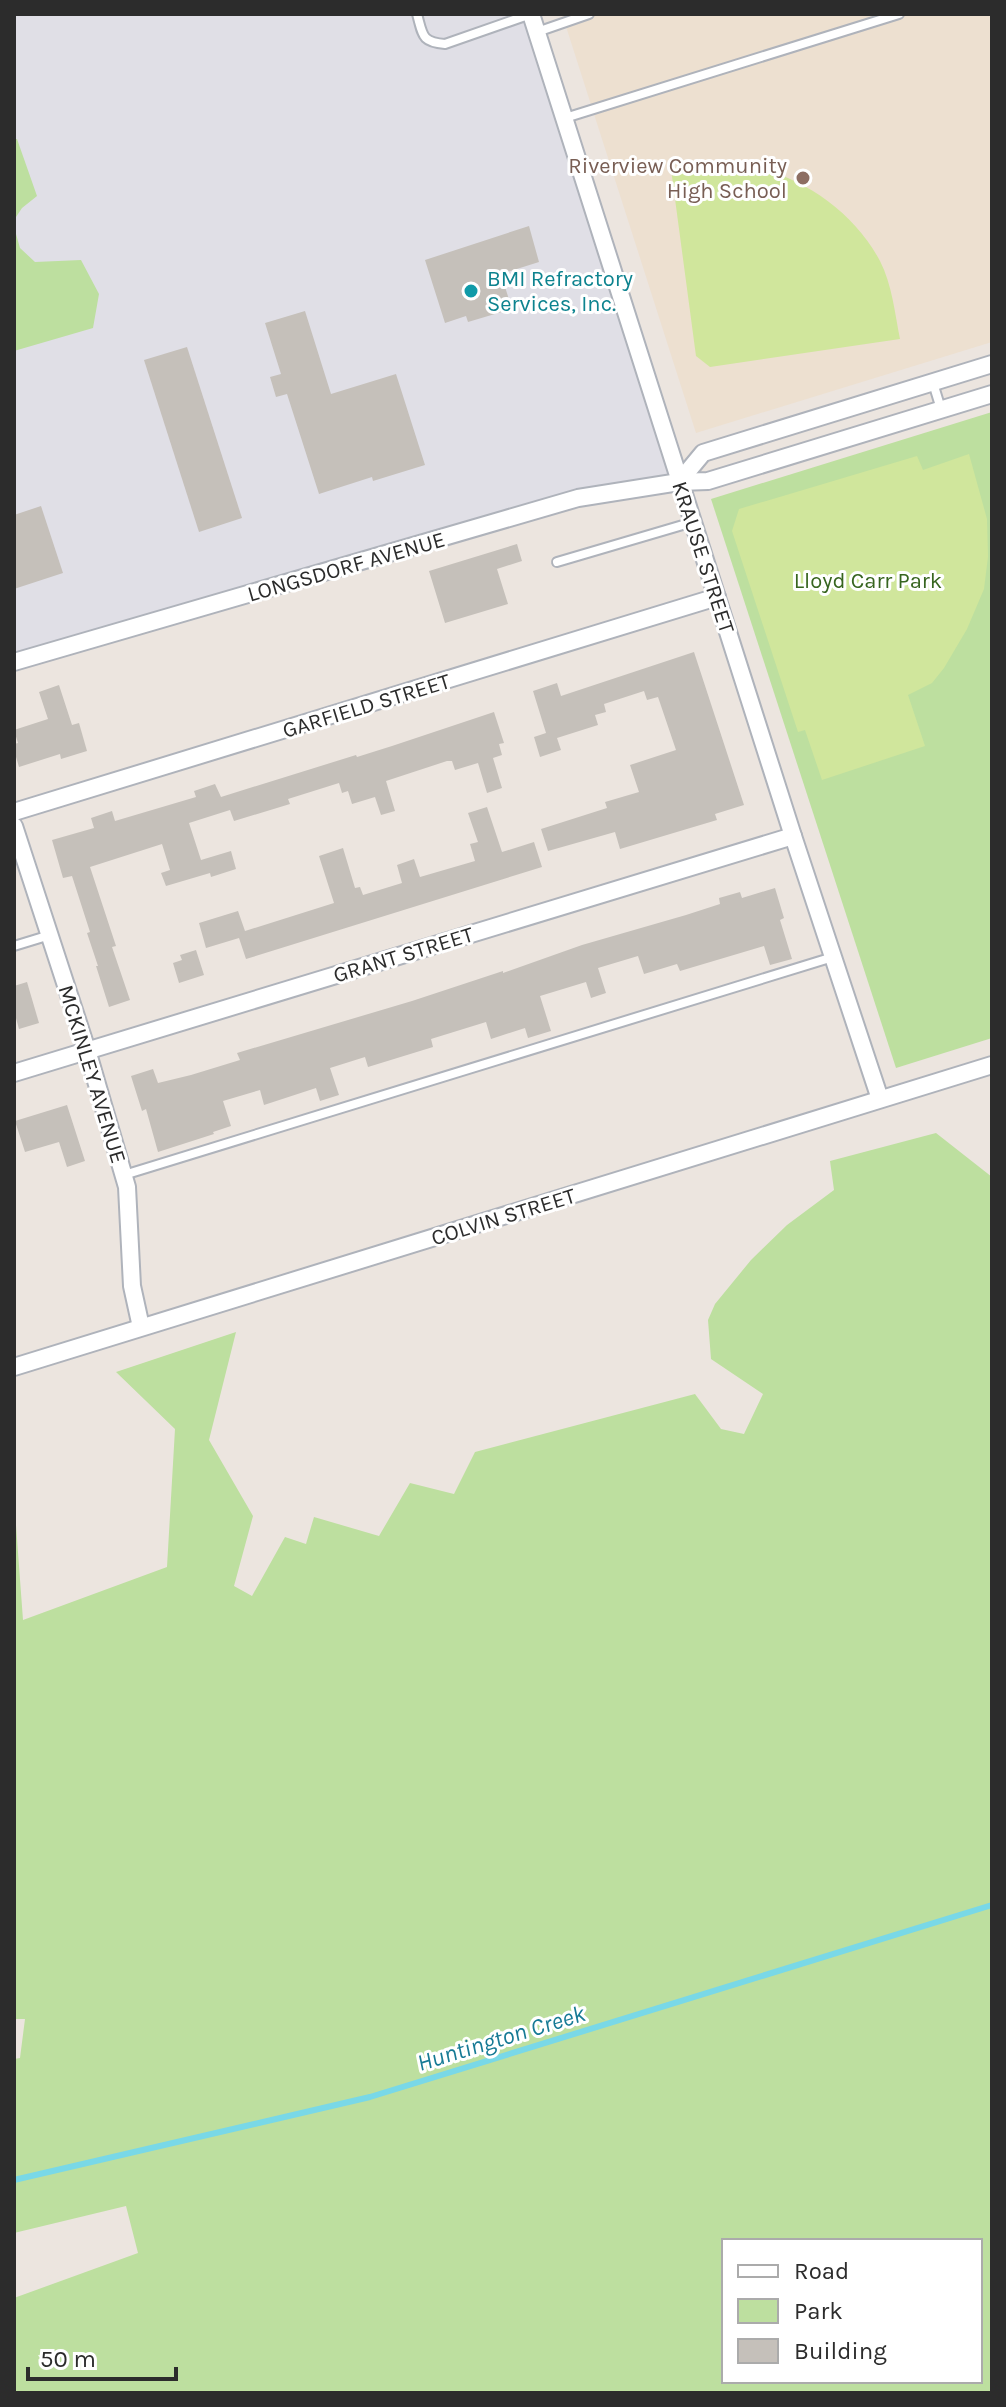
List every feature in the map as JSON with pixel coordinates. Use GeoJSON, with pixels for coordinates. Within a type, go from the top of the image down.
{"type":"FeatureCollection","features":[{"type":"Feature","properties":{"kind":"street","name":"KRAUSE STREET"},"geometry":{"type":"LineString","coordinates":[[531,14],[679,482],[880,1099]]}},
{"type":"Feature","properties":{"kind":"street"},"geometry":{"type":"LineString","coordinates":[[679,482],[703,453],[992,364]]}},
{"type":"Feature","properties":{"kind":"street","name":"LONGSDORF AVENUE"},"geometry":{"type":"LineString","coordinates":[[14,662],[578,498],[679,482],[708,481],[992,394]]}},
{"type":"Feature","properties":{"kind":"street","name":"GARFIELD STREET"},"geometry":{"type":"LineString","coordinates":[[14,812],[717,597]]}},
{"type":"Feature","properties":{"kind":"street","name":"MCKINLEY AVENUE"},"geometry":{"type":"LineString","coordinates":[[14,826],[87,1050],[123,1175],[129,1206],[132,1286],[141,1327]]}},
{"type":"Feature","properties":{"kind":"street","name":"GRANT STREET"},"geometry":{"type":"LineString","coordinates":[[14,1073],[793,836]]}},
{"type":"Feature","properties":{"kind":"street","name":"COLVIN STREET"},"geometry":{"type":"LineString","coordinates":[[14,1367],[992,1065]]}},
{"type":"Feature","properties":{"kind":"lane"},"geometry":{"type":"LineString","coordinates":[[417,14],[424,38],[431,43],[445,44],[531,14]]}},
{"type":"Feature","properties":{"kind":"lane"},"geometry":{"type":"LineString","coordinates":[[537,32],[589,14]]}},
{"type":"Feature","properties":{"kind":"lane"},"geometry":{"type":"LineString","coordinates":[[564,118],[899,14]]}},
{"type":"Feature","properties":{"kind":"lane"},"geometry":{"type":"LineString","coordinates":[[933,383],[941,409]]}},
{"type":"Feature","properties":{"kind":"lane"},"geometry":{"type":"LineString","coordinates":[[557,562],[693,522]]}},
{"type":"Feature","properties":{"kind":"lane"},"geometry":{"type":"LineString","coordinates":[[14,946],[50,935]]}},
{"type":"Feature","properties":{"kind":"lane"},"geometry":{"type":"LineString","coordinates":[[123,1175],[834,957]]}},
{"type":"Feature","properties":{"kind":"shaded area"},"geometry":{"type":"Polygon","coordinates":[[[14,14],[531,14],[679,482],[578,498],[14,662],[14,14]]]}},
{"type":"Feature","properties":{"kind":"shaded area","name":"Riverview Community High School"},"geometry":{"type":"Polygon","coordinates":[[[562,14],[992,14],[992,342],[696,433],[562,14]]]}},
{"type":"Feature","properties":{"kind":"green space"},"geometry":{"type":"Polygon","coordinates":[[[14,139],[17,139],[37,196],[22,208],[14,220],[14,139]]]}},
{"type":"Feature","properties":{"kind":"green space"},"geometry":{"type":"Polygon","coordinates":[[[704,163],[763,169],[803,185],[839,210],[869,243],[880,261],[890,289],[900,339],[710,367],[696,356],[671,169],[704,163]]]}},
{"type":"Feature","properties":{"kind":"green space"},"geometry":{"type":"Polygon","coordinates":[[[14,227],[20,248],[35,262],[81,260],[99,294],[93,328],[14,351],[14,227]]]}},
{"type":"Feature","properties":{"kind":"green space","name":"Lloyd Carr Park"},"geometry":{"type":"Polygon","coordinates":[[[992,412],[992,1038],[896,1068],[711,499],[992,412]]]}},
{"type":"Feature","properties":{"kind":"green space"},"geometry":{"type":"Polygon","coordinates":[[[969,454],[987,519],[988,557],[984,589],[967,629],[944,668],[932,683],[908,695],[925,746],[822,780],[805,730],[798,732],[732,531],[739,509],[917,456],[923,470],[969,454]]]}},
{"type":"Feature","properties":{"kind":"green space"},"geometry":{"type":"Polygon","coordinates":[[[936,1133],[992,1177],[992,2393],[14,2393],[14,2298],[138,2253],[126,2206],[14,2233],[14,2059],[20,2058],[25,2019],[14,2019],[14,1498],[23,1620],[167,1567],[175,1429],[116,1372],[236,1332],[209,1440],[253,1516],[234,1586],[252,1596],[285,1537],[306,1544],[314,1517],[379,1536],[410,1483],[454,1494],[475,1452],[695,1394],[721,1429],[744,1434],[763,1394],[711,1359],[708,1320],[715,1304],[751,1260],[787,1225],[834,1190],[830,1161],[936,1133]]]}},
{"type":"Feature","properties":{"kind":"building","name":"BMI Refractory Services, Inc."},"geometry":{"type":"Polygon","coordinates":[[[529,226],[539,262],[501,274],[512,309],[468,322],[466,316],[445,323],[425,260],[529,226]]]}},
{"type":"Feature","properties":{"kind":"building"},"geometry":{"type":"Polygon","coordinates":[[[305,311],[331,394],[396,374],[425,465],[373,481],[372,477],[319,494],[287,394],[276,397],[270,377],[281,374],[265,323],[305,311]]]}},
{"type":"Feature","properties":{"kind":"building"},"geometry":{"type":"Polygon","coordinates":[[[187,347],[242,518],[199,532],[144,360],[187,347]]]}},
{"type":"Feature","properties":{"kind":"building"},"geometry":{"type":"Polygon","coordinates":[[[41,506],[63,573],[14,589],[14,515],[41,506]]]}},
{"type":"Feature","properties":{"kind":"building"},"geometry":{"type":"Polygon","coordinates":[[[517,544],[522,561],[497,569],[508,604],[445,623],[429,571],[517,544]]]}},
{"type":"Feature","properties":{"kind":"building"},"geometry":{"type":"Polygon","coordinates":[[[694,652],[744,805],[715,814],[717,820],[620,849],[615,832],[548,851],[541,829],[607,808],[605,802],[639,792],[630,765],[676,750],[658,697],[647,700],[644,691],[604,704],[606,712],[595,715],[598,725],[557,738],[561,750],[540,757],[534,737],[546,733],[533,691],[557,683],[561,696],[694,652]]]}},
{"type":"Feature","properties":{"kind":"building"},"geometry":{"type":"Polygon","coordinates":[[[59,685],[72,725],[79,723],[87,751],[61,759],[60,754],[19,767],[14,750],[14,744],[18,743],[14,730],[48,719],[39,692],[59,685]]]}},
{"type":"Feature","properties":{"kind":"building"},"geometry":{"type":"Polygon","coordinates":[[[494,712],[504,743],[499,744],[502,755],[493,758],[502,788],[487,793],[478,763],[455,770],[452,761],[447,761],[386,781],[395,811],[381,815],[375,797],[352,804],[348,791],[342,793],[339,783],[288,799],[290,804],[234,821],[230,810],[189,823],[201,860],[231,851],[236,869],[211,877],[210,873],[166,886],[161,873],[170,870],[162,844],[90,867],[130,1000],[109,1007],[72,876],[63,878],[52,840],[94,828],[91,818],[112,811],[115,821],[196,797],[194,791],[215,784],[221,797],[494,712]]]}},
{"type":"Feature","properties":{"kind":"building"},"geometry":{"type":"Polygon","coordinates":[[[487,807],[502,852],[534,842],[542,867],[246,959],[239,938],[206,948],[199,923],[238,911],[245,931],[334,903],[319,856],[343,848],[355,888],[360,887],[363,895],[402,883],[397,865],[414,859],[420,877],[475,861],[470,844],[478,842],[468,813],[487,807]]]}},
{"type":"Feature","properties":{"kind":"building"},"geometry":{"type":"Polygon","coordinates":[[[775,888],[784,918],[780,920],[792,959],[770,965],[764,946],[680,971],[677,964],[644,974],[638,956],[598,968],[606,993],[591,998],[586,982],[540,996],[551,1031],[528,1038],[525,1028],[491,1039],[486,1022],[431,1039],[433,1047],[368,1067],[365,1057],[330,1068],[339,1095],[320,1101],[316,1088],[264,1105],[260,1090],[223,1101],[231,1126],[158,1152],[146,1109],[142,1111],[131,1076],[153,1069],[158,1083],[191,1075],[240,1060],[237,1053],[686,915],[720,904],[719,898],[740,892],[742,898],[775,888]]]}},
{"type":"Feature","properties":{"kind":"building"},"geometry":{"type":"Polygon","coordinates":[[[196,950],[204,975],[179,983],[173,963],[182,960],[180,955],[196,950]]]}},
{"type":"Feature","properties":{"kind":"building"},"geometry":{"type":"Polygon","coordinates":[[[27,982],[39,1023],[19,1029],[14,1011],[14,986],[27,982]]]}},
{"type":"Feature","properties":{"kind":"building"},"geometry":{"type":"Polygon","coordinates":[[[67,1105],[85,1161],[67,1167],[59,1142],[25,1152],[15,1121],[67,1105]]]}},
{"type":"Feature","properties":{"kind":"waterway","name":"Huntington Creek"},"geometry":{"type":"LineString","coordinates":[[14,2180],[370,2097],[992,1905]]}},
{"type":"Feature","properties":{"kind":"place","name":"Riverview Community High School"},"geometry":{"type":"Point","coordinates":[803,178]}},
{"type":"Feature","properties":{"kind":"place","name":"BMI Refractory Services, Inc."},"geometry":{"type":"Point","coordinates":[471,291]}}]}
